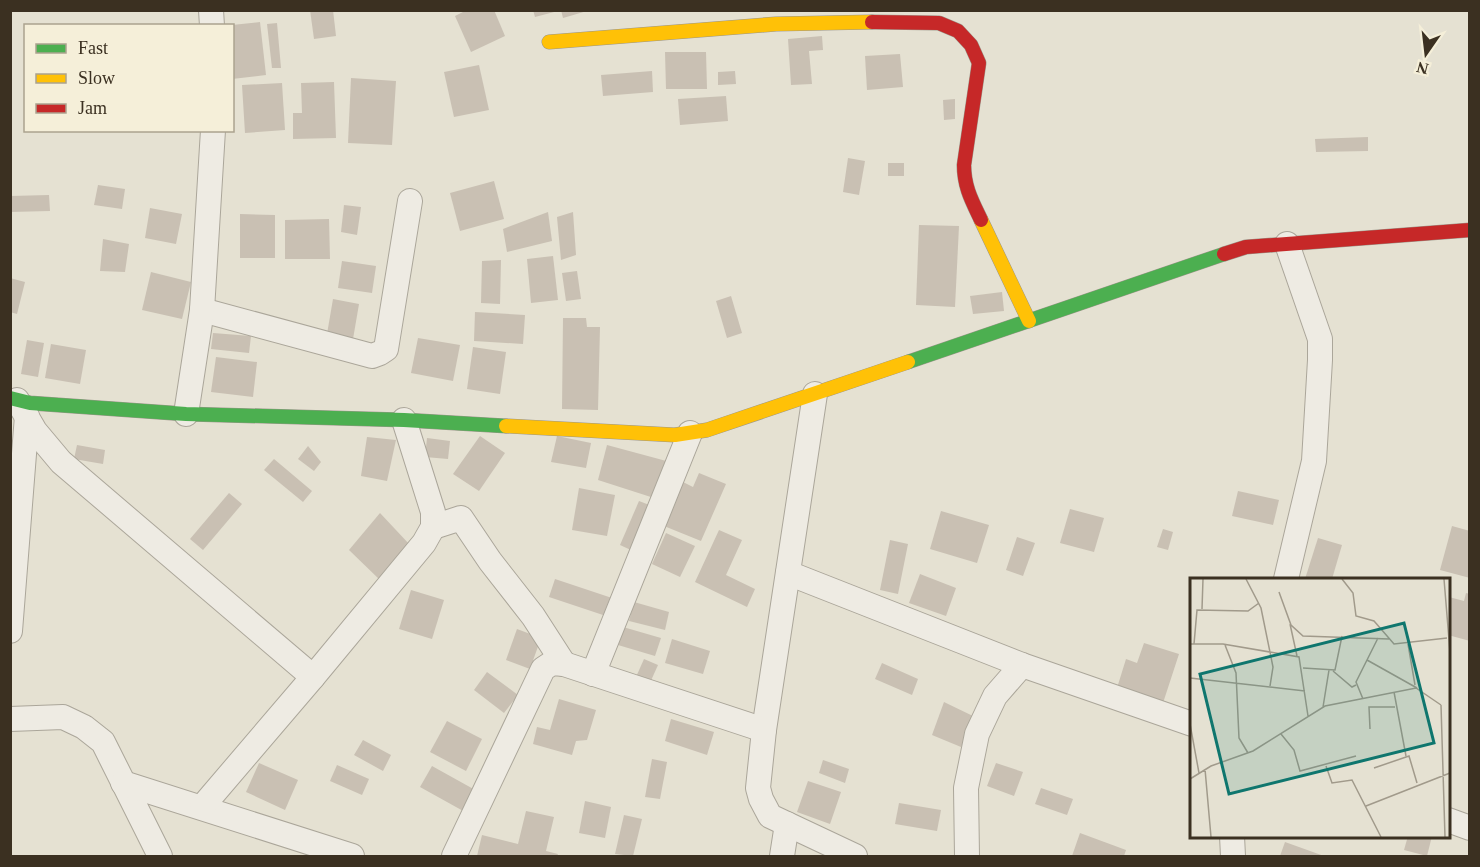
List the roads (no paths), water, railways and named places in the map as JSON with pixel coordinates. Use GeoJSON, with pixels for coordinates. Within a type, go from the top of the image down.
{"type":"FeatureCollection","features":[{"type":"Feature","properties":{"kind":"street"},"geometry":{"type":"LineString","coordinates":[[549,42],[775,17],[939,23],[958,32],[971,45],[979,63],[964,165],[966,188],[1029,321]]}},
{"type":"Feature","properties":{"kind":"street"},"geometry":{"type":"LineString","coordinates":[[186,414],[202,310],[213,132]]}},
{"type":"Feature","properties":{"kind":"street"},"geometry":{"type":"LineString","coordinates":[[202,310],[372,356],[380,353],[386,349],[410,201]]}},
{"type":"Feature","properties":{"kind":"street"},"geometry":{"type":"LineString","coordinates":[[18,405],[30,403],[186,414],[404,420],[675,435],[707,430],[1246,248],[1470,231]]}},
{"type":"Feature","properties":{"kind":"street"},"geometry":{"type":"LineString","coordinates":[[1286,578],[1314,461],[1320,360],[1320,339],[1287,244]]}},
{"type":"Feature","properties":{"kind":"street"},"geometry":{"type":"LineString","coordinates":[[815,394],[764,730],[758,788],[770,816],[855,856]]}},
{"type":"Feature","properties":{"kind":"street"},"geometry":{"type":"LineString","coordinates":[[10,631],[18,405]]}},
{"type":"Feature","properties":{"kind":"street"},"geometry":{"type":"LineString","coordinates":[[18,405],[35,431],[61,462],[314,677]]}},
{"type":"Feature","properties":{"kind":"street"},"geometry":{"type":"LineString","coordinates":[[202,807],[314,677],[424,543],[433,527],[433,512],[404,420]]}},
{"type":"Feature","properties":{"kind":"street"},"geometry":{"type":"LineString","coordinates":[[592,674],[690,433]]}},
{"type":"Feature","properties":{"kind":"street"},"geometry":{"type":"LineString","coordinates":[[433,527],[461,518],[490,561],[533,616],[564,664]]}},
{"type":"Feature","properties":{"kind":"street"},"geometry":{"type":"LineString","coordinates":[[788,573],[1022,665],[1190,723]]}},
{"type":"Feature","properties":{"kind":"street"},"geometry":{"type":"LineString","coordinates":[[454,856],[543,669],[552,663],[564,664],[764,730]]}},
{"type":"Feature","properties":{"kind":"street"},"geometry":{"type":"LineString","coordinates":[[967,856],[966,788],[977,734],[995,696],[1022,665]]}},
{"type":"Feature","properties":{"kind":"street"},"geometry":{"type":"LineString","coordinates":[[10,719],[63,717],[84,727],[103,742],[160,856]]}},
{"type":"Feature","properties":{"kind":"street"},"geometry":{"type":"LineString","coordinates":[[123,783],[352,856]]}},
{"type":"Feature","properties":{"kind":"street"},"geometry":{"type":"LineString","coordinates":[[1450,820],[1470,828]]}},
{"type":"Feature","properties":{"kind":"street"},"geometry":{"type":"LineString","coordinates":[[782,856],[787,824]]}},
{"type":"Feature","properties":{"kind":"street"},"geometry":{"type":"LineString","coordinates":[[1232,837],[1233,856]]}}]}
